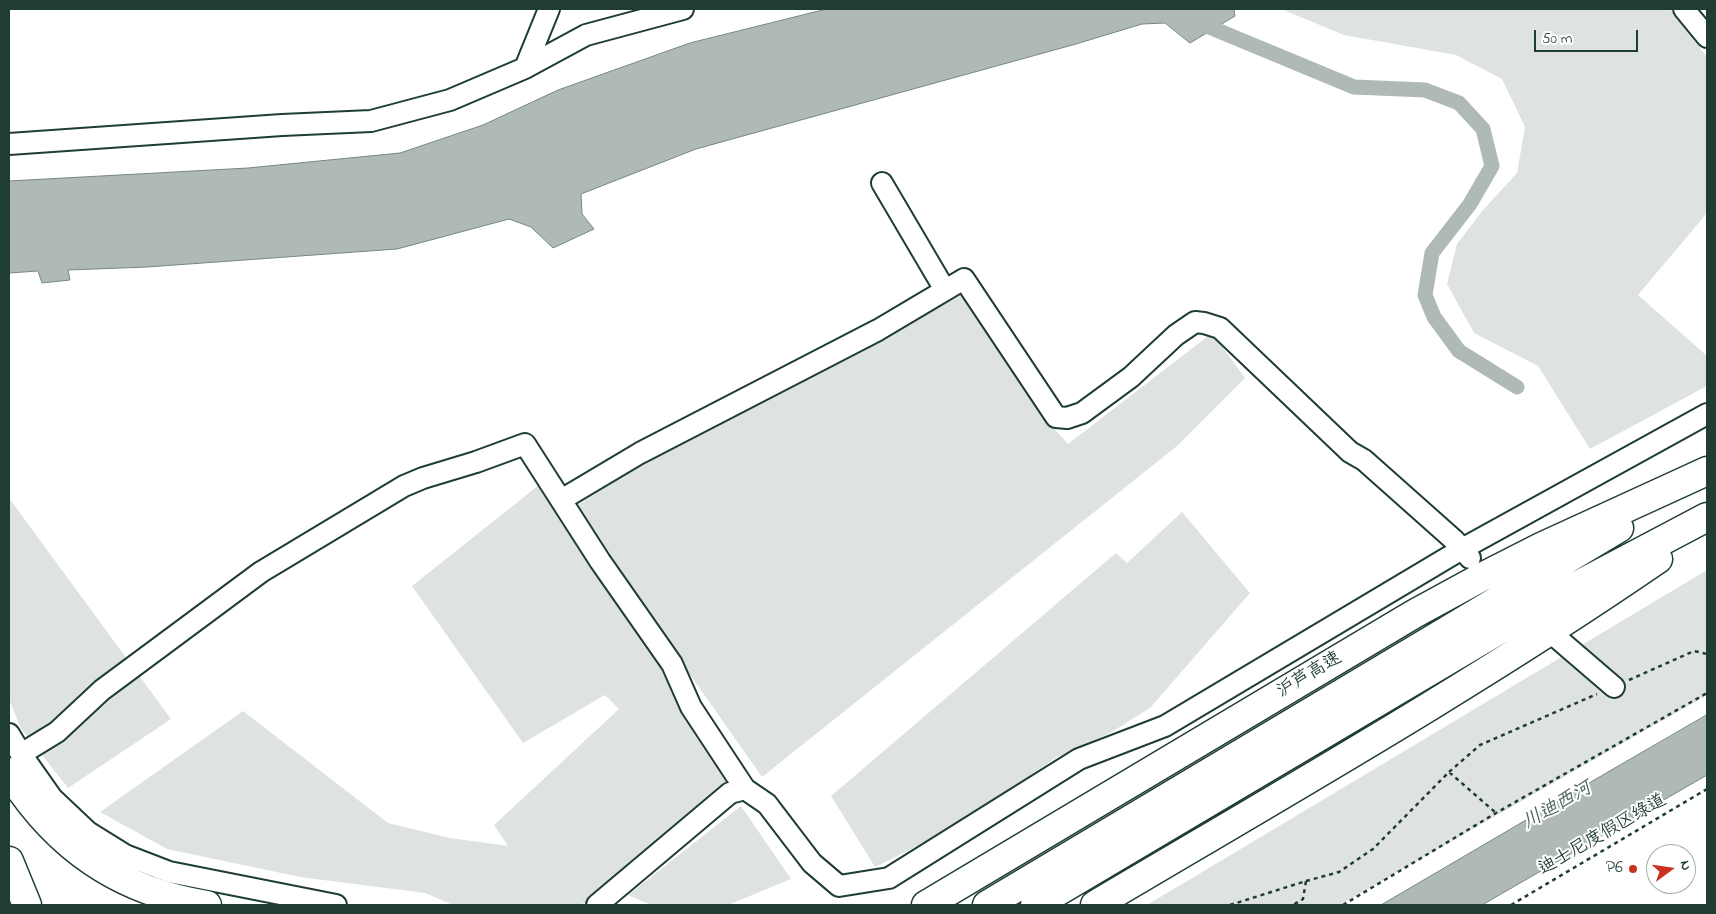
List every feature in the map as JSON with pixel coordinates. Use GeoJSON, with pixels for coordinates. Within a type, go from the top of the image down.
{"type":"FeatureCollection","features":[{"type":"Feature","properties":{"kind":"highway","name":"沪芦高速"},"geometry":{"type":"LineString","coordinates":[[926,905],[1430,605],[1541,547],[1707,472]]}},
{"type":"Feature","properties":{"kind":"highway","name":"沪芦高速"},"geometry":{"type":"LineString","coordinates":[[987,905],[1577,553],[1707,472]]}},
{"type":"Feature","properties":{"kind":"highway"},"geometry":{"type":"LineString","coordinates":[[1035,905],[1548,601],[1707,517]]}},
{"type":"Feature","properties":{"kind":"highway"},"geometry":{"type":"LineString","coordinates":[[1095,905],[1495,666],[1581,612],[1707,525]]}},
{"type":"Feature","properties":{"kind":"highway"},"geometry":{"type":"LineString","coordinates":[[15,763],[23,795],[53,830],[83,856],[119,878],[154,892],[207,905]]}},
{"type":"Feature","properties":{"kind":"highway"},"geometry":{"type":"LineString","coordinates":[[921,905],[1001,860]]}},
{"type":"Feature","properties":{"kind":"highway"},"geometry":{"type":"LineString","coordinates":[[9,861],[27,905]]}},
{"type":"Feature","properties":{"kind":"street"},"geometry":{"type":"LineString","coordinates":[[525,68],[548,9]]}},
{"type":"Feature","properties":{"kind":"street"},"geometry":{"type":"LineString","coordinates":[[9,144],[282,124],[371,121],[450,100],[525,68],[586,35],[684,9]]}},
{"type":"Feature","properties":{"kind":"street"},"geometry":{"type":"LineString","coordinates":[[1684,9],[1707,37]]}},
{"type":"Feature","properties":{"kind":"street"},"geometry":{"type":"LineString","coordinates":[[882,182],[945,290]]}},
{"type":"Feature","properties":{"kind":"street"},"geometry":{"type":"LineString","coordinates":[[561,500],[640,453],[878,330],[964,279],[1056,417],[1067,418],[1082,413],[1131,377],[1176,335],[1195,322],[1220,328],[1350,452],[1364,460],[1454,540],[1466,554]]}},
{"type":"Feature","properties":{"kind":"street"},"geometry":{"type":"LineString","coordinates":[[15,763],[57,732],[102,690],[261,572],[404,486],[525,444],[600,561],[672,664],[691,707],[745,789],[767,804],[812,863],[839,886],[889,878],[1079,759],[1165,726],[1707,414]]}},
{"type":"Feature","properties":{"kind":"street"},"geometry":{"type":"LineString","coordinates":[[1557,638],[1614,687]]}},
{"type":"Feature","properties":{"kind":"street"},"geometry":{"type":"LineString","coordinates":[[9,734],[15,763],[88,832],[125,855],[169,872],[336,905]]}},
{"type":"Feature","properties":{"kind":"street"},"geometry":{"type":"LineString","coordinates":[[597,905],[730,793],[745,789]]}},
{"type":"Feature","properties":{"kind":"path"},"geometry":{"type":"LineString","coordinates":[[1230,905],[1306,880],[1339,872],[1373,849],[1448,772],[1480,745],[1694,651],[1707,654]]}},
{"type":"Feature","properties":{"kind":"path"},"geometry":{"type":"LineString","coordinates":[[1343,905],[1496,813],[1707,693]]}},
{"type":"Feature","properties":{"kind":"path"},"geometry":{"type":"LineString","coordinates":[[1448,772],[1496,813]]}},
{"type":"Feature","properties":{"kind":"path","name":"迪士尼度假区绿道"},"geometry":{"type":"LineString","coordinates":[[1511,905],[1707,790]]}},
{"type":"Feature","properties":{"kind":"path"},"geometry":{"type":"LineString","coordinates":[[1293,905],[1303,900],[1306,880]]}},
{"type":"Feature","properties":{"kind":"shaded area"},"geometry":{"type":"Polygon","coordinates":[[[1281,9],[1670,9],[1707,57],[1707,213],[1638,295],[1707,356],[1707,386],[1590,449],[1538,366],[1474,333],[1447,284],[1457,244],[1483,210],[1517,173],[1525,127],[1502,79],[1456,55],[1344,35],[1281,9]]]}},
{"type":"Feature","properties":{"kind":"shaded area"},"geometry":{"type":"Polygon","coordinates":[[[966,293],[1050,424],[1068,444],[1212,333],[1245,378],[1177,446],[762,777],[573,508],[649,460],[966,293]]]}},
{"type":"Feature","properties":{"kind":"shaded area"},"geometry":{"type":"Polygon","coordinates":[[[539,485],[656,660],[732,780],[585,903],[577,905],[453,905],[425,893],[300,877],[167,849],[100,812],[243,711],[388,823],[450,838],[508,846],[494,825],[619,709],[605,695],[523,743],[412,586],[539,485]]]}},
{"type":"Feature","properties":{"kind":"shaded area"},"geometry":{"type":"Polygon","coordinates":[[[9,498],[171,719],[68,788],[20,727],[9,699],[9,498]]]}},
{"type":"Feature","properties":{"kind":"shaded area"},"geometry":{"type":"Polygon","coordinates":[[[1182,512],[1250,593],[1150,708],[1110,733],[1057,757],[948,831],[875,867],[831,796],[1116,553],[1127,563],[1182,512]]]}},
{"type":"Feature","properties":{"kind":"shaded area"},"geometry":{"type":"Polygon","coordinates":[[[1707,570],[1707,695],[1340,905],[1147,905],[1707,570]]]}},
{"type":"Feature","properties":{"kind":"shaded area"},"geometry":{"type":"Polygon","coordinates":[[[741,806],[791,879],[728,905],[651,905],[628,895],[741,806]]]}},
{"type":"Feature","properties":{"kind":"water"},"geometry":{"type":"Polygon","coordinates":[[[827,9],[1234,9],[1235,16],[1190,43],[1165,23],[1142,24],[696,149],[581,194],[582,214],[594,229],[553,248],[531,227],[509,219],[397,249],[147,267],[68,270],[70,280],[42,283],[38,271],[9,273],[9,181],[248,168],[400,153],[483,125],[558,90],[690,43],[827,9]]]}},
{"type":"Feature","properties":{"kind":"water","name":"川迪西河"},"geometry":{"type":"Polygon","coordinates":[[[1707,715],[1707,775],[1482,905],[1381,905],[1601,776],[1707,715]]]}},
{"type":"Feature","properties":{"kind":"waterway"},"geometry":{"type":"LineString","coordinates":[[1166,9],[1354,87],[1425,90],[1459,103],[1483,129],[1492,166],[1470,204],[1432,253],[1425,295],[1434,317],[1459,351],[1517,387]]}},
{"type":"Feature","properties":{"kind":"place","name":"P6"},"geometry":{"type":"Point","coordinates":[1633,869]}}]}
